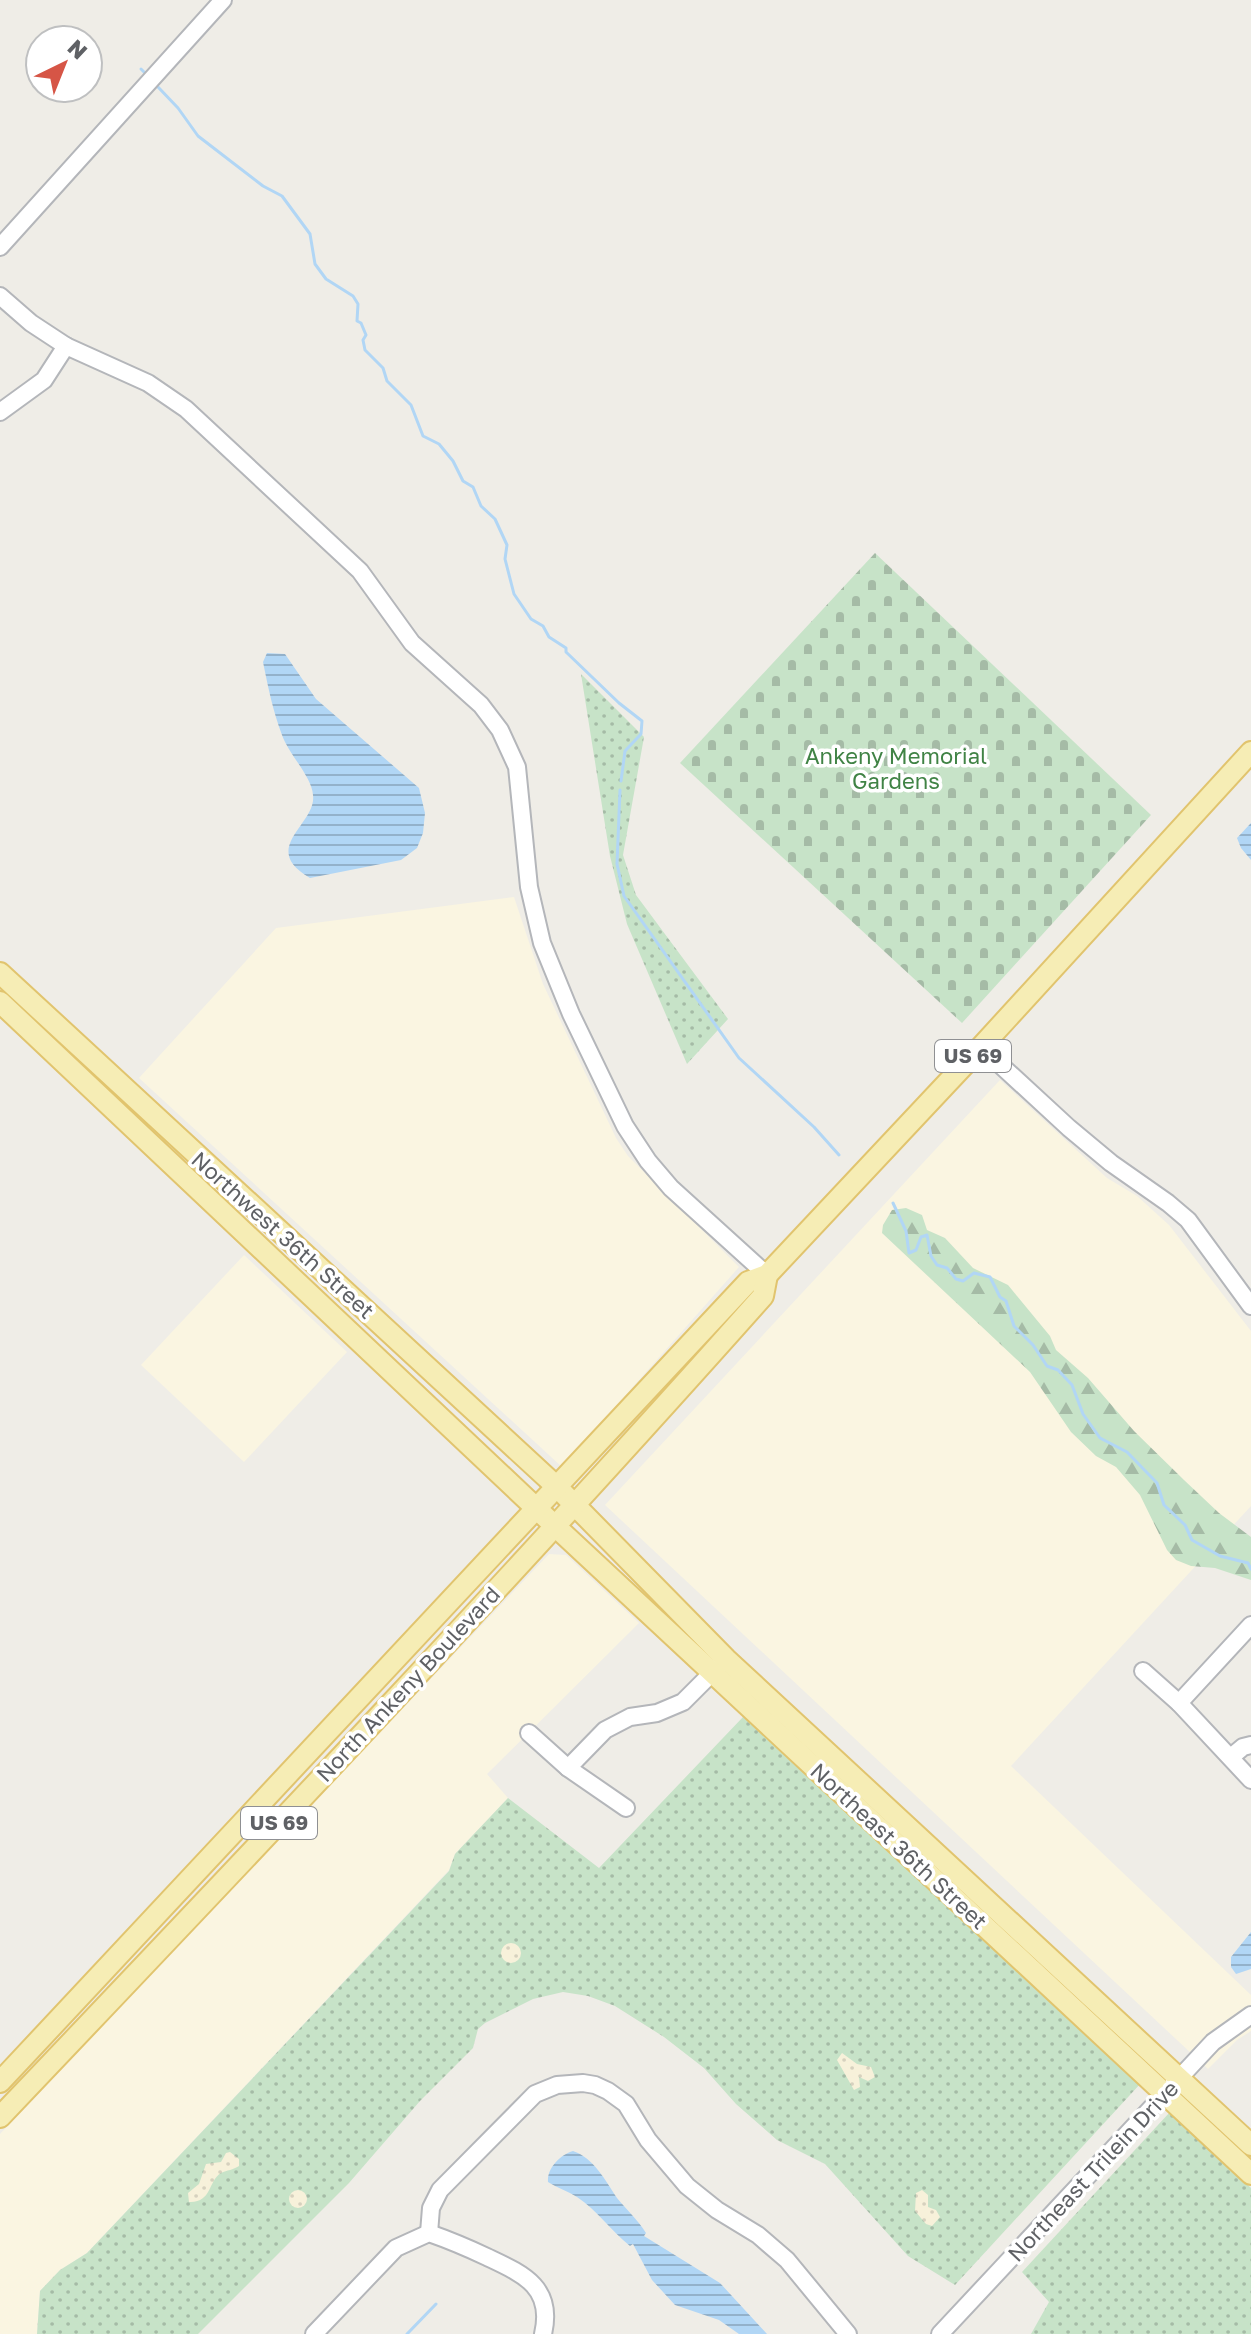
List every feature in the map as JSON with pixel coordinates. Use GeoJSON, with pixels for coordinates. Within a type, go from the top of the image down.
{"type":"FeatureCollection","features":[{"type":"Feature","properties":{"kind":"main road","name":"North Ankeny Boulevard"},"geometry":{"type":"LineString","coordinates":[[0,2117],[566,1496],[748,1282],[767,1275],[1251,752]]}},
{"type":"Feature","properties":{"kind":"main road","name":"Northwest 36th Street"},"geometry":{"type":"LineString","coordinates":[[0,973],[566,1496]]}},
{"type":"Feature","properties":{"kind":"main road","name":"Northwest 36th Street"},"geometry":{"type":"LineString","coordinates":[[0,1002],[546,1518]]}},
{"type":"Feature","properties":{"kind":"main road","name":"Northeast 36th Street"},"geometry":{"type":"LineString","coordinates":[[566,1496],[720,1665]]}},
{"type":"Feature","properties":{"kind":"main road","name":"North Ankeny Boulevard"},"geometry":{"type":"LineString","coordinates":[[0,2082],[546,1518]]}},
{"type":"Feature","properties":{"kind":"main road","name":"Northeast 36th Street"},"geometry":{"type":"LineString","coordinates":[[546,1518],[720,1665],[1172,2086],[1251,2174]]}},
{"type":"Feature","properties":{"kind":"main road","name":"Northeast 36th Street"},"geometry":{"type":"LineString","coordinates":[[1172,2086],[1251,2145]]}},
{"type":"Feature","properties":{"kind":"street"},"geometry":{"type":"LineString","coordinates":[[0,247],[223,0]]}},
{"type":"Feature","properties":{"kind":"street"},"geometry":{"type":"LineString","coordinates":[[0,296],[31,323],[66,346],[148,383],[186,409],[360,571],[412,643],[481,705],[500,730],[517,767],[529,887],[542,943],[571,1014],[625,1126],[671,1188],[767,1275]]}},
{"type":"Feature","properties":{"kind":"street"},"geometry":{"type":"LineString","coordinates":[[0,412],[44,380],[66,346]]}},
{"type":"Feature","properties":{"kind":"street"},"geometry":{"type":"LineString","coordinates":[[981,1047],[1069,1128],[1188,1220],[1251,1306]]}},
{"type":"Feature","properties":{"kind":"street"},"geometry":{"type":"LineString","coordinates":[[1179,1703],[1251,1625]]}},
{"type":"Feature","properties":{"kind":"street"},"geometry":{"type":"LineString","coordinates":[[568,1768],[605,1730],[630,1717],[670,1709],[683,1702],[720,1665]]}},
{"type":"Feature","properties":{"kind":"street"},"geometry":{"type":"LineString","coordinates":[[1143,1671],[1179,1703],[1251,1780]]}},
{"type":"Feature","properties":{"kind":"street"},"geometry":{"type":"LineString","coordinates":[[529,1733],[568,1768],[626,1808]]}},
{"type":"Feature","properties":{"kind":"street"},"geometry":{"type":"LineString","coordinates":[[1231,1757],[1243,1747],[1251,1745]]}},
{"type":"Feature","properties":{"kind":"street","name":"Northeast Trilein Drive"},"geometry":{"type":"LineString","coordinates":[[940,2334],[1213,2042],[1251,2015]]}},
{"type":"Feature","properties":{"kind":"street"},"geometry":{"type":"LineString","coordinates":[[429,2233],[431,2208],[440,2190],[526,2100],[557,2085],[595,2085],[614,2095],[630,2109],[648,2140],[687,2186],[717,2210],[758,2235],[787,2260],[848,2334]]}},
{"type":"Feature","properties":{"kind":"street"},"geometry":{"type":"LineString","coordinates":[[314,2334],[396,2248],[429,2233],[494,2260],[532,2282],[544,2306],[546,2320],[543,2334]]}},
{"type":"Feature","properties":{"kind":"shaded area"},"geometry":{"type":"Polygon","coordinates":[[[514,897],[543,984],[616,1138],[628,1156],[739,1267],[562,1467],[139,1078],[276,928],[514,897]]]}},
{"type":"Feature","properties":{"kind":"shaded area"},"geometry":{"type":"Polygon","coordinates":[[[1000,1080],[1107,1178],[1137,1196],[1169,1225],[1251,1331],[1251,1506],[1011,1766],[1251,1995],[1251,2031],[1237,2040],[1208,2069],[605,1505],[1000,1080]]]}},
{"type":"Feature","properties":{"kind":"shaded area"},"geometry":{"type":"Polygon","coordinates":[[[244,1255],[347,1352],[244,1462],[141,1365],[244,1255]]]}},
{"type":"Feature","properties":{"kind":"shaded area"},"geometry":{"type":"Polygon","coordinates":[[[549,1554],[566,1555],[639,1623],[487,1774],[508,1798],[455,1854],[449,1870],[87,2253],[60,2270],[40,2291],[37,2334],[0,2334],[0,2134],[549,1554]]]}},
{"type":"Feature","properties":{"kind":"green space","name":"Ankeny Memorial Gardens"},"geometry":{"type":"Polygon","coordinates":[[[875,553],[1151,815],[962,1023],[680,763],[875,553]]]}},
{"type":"Feature","properties":{"kind":"green space"},"geometry":{"type":"Polygon","coordinates":[[[581,674],[644,737],[623,855],[636,895],[728,1019],[687,1064],[627,924],[610,856],[581,674]]]}},
{"type":"Feature","properties":{"kind":"green space"},"geometry":{"type":"Polygon","coordinates":[[[906,1208],[922,1215],[927,1230],[945,1238],[973,1268],[1008,1285],[1050,1336],[1056,1350],[1088,1378],[1134,1431],[1219,1513],[1251,1537],[1251,1580],[1176,1560],[1167,1550],[1140,1495],[1116,1467],[1096,1456],[1071,1432],[1030,1372],[882,1233],[892,1210],[906,1208]]]}},
{"type":"Feature","properties":{"kind":"green space"},"geometry":{"type":"Polygon","coordinates":[[[743,1717],[1141,2083],[955,2285],[908,2256],[825,2164],[777,2140],[736,2104],[704,2068],[664,2037],[615,2006],[588,1996],[563,1992],[533,1999],[478,2029],[473,2048],[420,2101],[349,2183],[198,2334],[37,2334],[40,2291],[60,2270],[87,2253],[449,1871],[455,1854],[508,1798],[599,1868],[743,1717]]]}},
{"type":"Feature","properties":{"kind":"green space"},"geometry":{"type":"Polygon","coordinates":[[[1170,2112],[1251,2188],[1251,2334],[1031,2334],[1049,2302],[1022,2272],[1170,2112]]]}},
{"type":"Feature","properties":{"kind":"sand"},"geometry":{"type":"Polygon","coordinates":[[[511,1943],[518,1946],[521,1953],[518,1960],[511,1963],[504,1960],[501,1953],[504,1946],[511,1943]]]}},
{"type":"Feature","properties":{"kind":"sand"},"geometry":{"type":"Polygon","coordinates":[[[842,2053],[857,2064],[871,2067],[875,2077],[868,2081],[859,2077],[860,2087],[854,2090],[837,2060],[842,2053]]]}},
{"type":"Feature","properties":{"kind":"sand"},"geometry":{"type":"Polygon","coordinates":[[[230,2152],[239,2159],[239,2166],[221,2173],[202,2199],[189,2202],[188,2193],[199,2184],[206,2164],[221,2162],[230,2152]]]}},
{"type":"Feature","properties":{"kind":"sand"},"geometry":{"type":"Polygon","coordinates":[[[298,2190],[307,2199],[298,2208],[289,2199],[298,2190]]]}},
{"type":"Feature","properties":{"kind":"sand"},"geometry":{"type":"Polygon","coordinates":[[[922,2190],[928,2195],[928,2207],[936,2210],[940,2217],[932,2226],[926,2224],[915,2211],[916,2193],[922,2190]]]}},
{"type":"Feature","properties":{"kind":"water"},"geometry":{"type":"Polygon","coordinates":[[[267,653],[285,654],[316,699],[419,788],[425,813],[423,833],[417,848],[401,860],[310,878],[295,867],[289,856],[289,846],[312,806],[313,795],[309,781],[279,726],[263,662],[267,653]]]}},
{"type":"Feature","properties":{"kind":"water"},"geometry":{"type":"Polygon","coordinates":[[[1251,823],[1251,860],[1237,838],[1251,823]]]}},
{"type":"Feature","properties":{"kind":"water"},"geometry":{"type":"Polygon","coordinates":[[[1251,1932],[1251,1969],[1236,1974],[1231,1967],[1231,1957],[1251,1932]]]}},
{"type":"Feature","properties":{"kind":"water"},"geometry":{"type":"Polygon","coordinates":[[[573,2151],[598,2170],[643,2228],[644,2236],[720,2283],[767,2334],[739,2334],[719,2320],[675,2305],[652,2280],[633,2244],[630,2246],[623,2240],[584,2202],[548,2182],[555,2163],[573,2151]]]}},
{"type":"Feature","properties":{"kind":"waterway"},"geometry":{"type":"LineString","coordinates":[[141,69],[145,73]]}},
{"type":"Feature","properties":{"kind":"waterway"},"geometry":{"type":"LineString","coordinates":[[158,87],[198,136],[263,186],[282,196],[310,234],[315,264],[326,279],[353,296],[358,304],[357,321],[366,335],[363,340],[365,350],[383,368],[387,381],[411,405],[423,436],[439,444],[453,461],[463,481],[473,487],[481,506],[495,519],[507,545],[505,559],[514,594],[531,619],[543,626],[549,637],[566,648],[566,652],[619,703],[642,721],[641,734],[625,751],[621,781]]}},
{"type":"Feature","properties":{"kind":"waterway"},"geometry":{"type":"LineString","coordinates":[[620,790],[617,864],[624,896],[739,1058],[814,1127],[839,1155]]}},
{"type":"Feature","properties":{"kind":"waterway"},"geometry":{"type":"LineString","coordinates":[[893,1203],[906,1231],[909,1253],[916,1250],[921,1237],[927,1235],[931,1256],[937,1265],[947,1268],[956,1279],[963,1281],[974,1273],[990,1277],[1000,1297],[1006,1301],[1014,1326],[1033,1345],[1047,1366],[1058,1370],[1072,1385],[1083,1414],[1100,1438],[1127,1452],[1157,1483],[1164,1505],[1185,1525],[1192,1540],[1220,1556],[1248,1563],[1251,1569]]}},
{"type":"Feature","properties":{"kind":"waterway"},"geometry":{"type":"LineString","coordinates":[[407,2334],[436,2304]]}}]}
